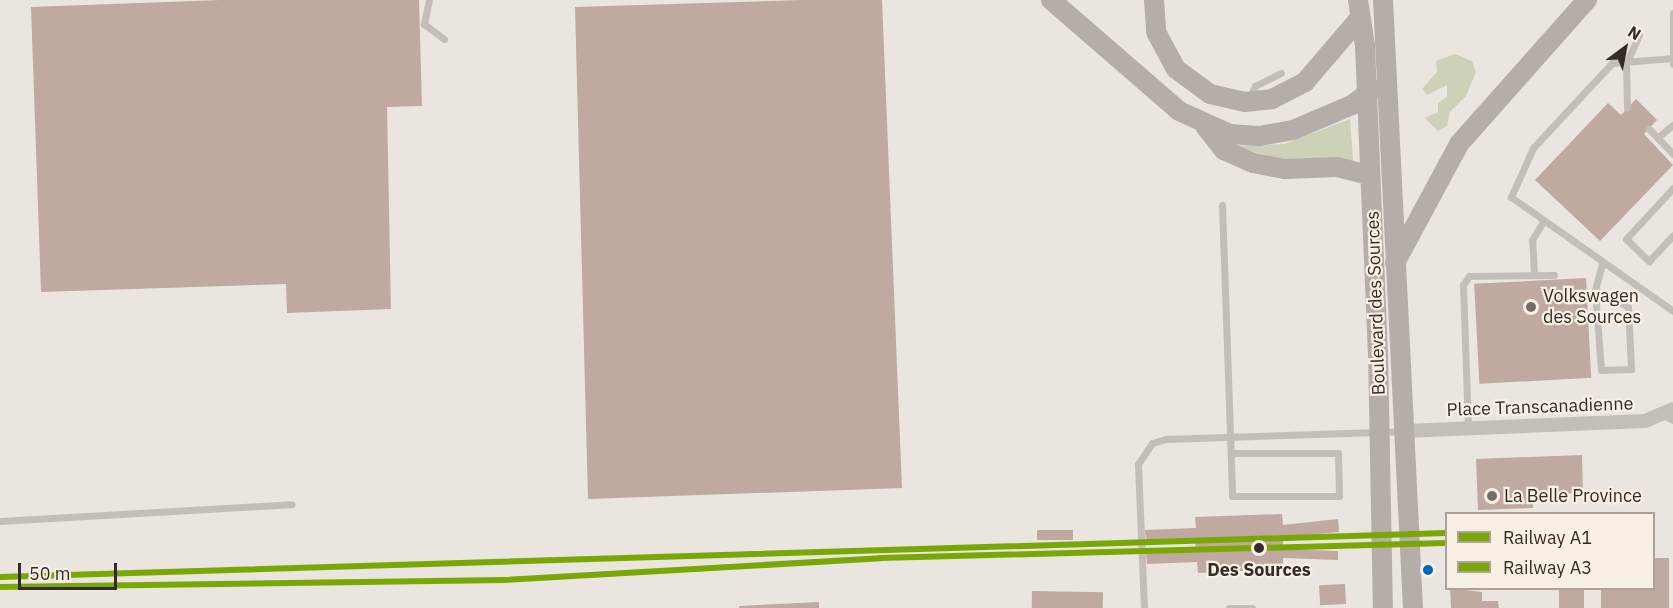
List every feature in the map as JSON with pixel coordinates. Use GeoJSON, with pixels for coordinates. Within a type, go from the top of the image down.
{"type":"FeatureCollection","features":[{"type":"Feature","properties":{"kind":"main road"},"geometry":{"type":"LineString","coordinates":[[1051,0],[1172,106],[1205,126],[1239,135],[1281,133],[1366,95],[1386,77]]}},
{"type":"Feature","properties":{"kind":"main road"},"geometry":{"type":"LineString","coordinates":[[1154,0],[1156,32],[1176,69],[1210,94],[1248,102],[1272,99],[1305,82],[1358,10]]}},
{"type":"Feature","properties":{"kind":"main road","name":"Boulevard des Sources"},"geometry":{"type":"LineString","coordinates":[[1383,0],[1413,608]]}},
{"type":"Feature","properties":{"kind":"main road"},"geometry":{"type":"LineString","coordinates":[[1395,263],[1459,144],[1587,0]]}},
{"type":"Feature","properties":{"kind":"main road","name":"Boulevard des Sources"},"geometry":{"type":"LineString","coordinates":[[1358,10],[1365,46],[1381,432],[1383,608]]}},
{"type":"Feature","properties":{"kind":"main road"},"geometry":{"type":"LineString","coordinates":[[1205,126],[1224,150],[1253,163],[1285,169],[1344,168],[1370,175]]}},
{"type":"Feature","properties":{"kind":"street","name":"Place Transcanadienne"},"geometry":{"type":"LineString","coordinates":[[1405,431],[1645,421],[1670,415]]}},
{"type":"Feature","properties":{"kind":"lane"},"geometry":{"type":"LineString","coordinates":[[429,0],[424,24],[444,39]]}},
{"type":"Feature","properties":{"kind":"lane"},"geometry":{"type":"LineString","coordinates":[[1673,13],[1673,64]]}},
{"type":"Feature","properties":{"kind":"lane"},"geometry":{"type":"LineString","coordinates":[[1627,108],[1626,64],[1639,35]]}},
{"type":"Feature","properties":{"kind":"lane"},"geometry":{"type":"LineString","coordinates":[[1673,58],[1626,64],[1612,63],[1533,148],[1511,197],[1673,311]]}},
{"type":"Feature","properties":{"kind":"lane"},"geometry":{"type":"LineString","coordinates":[[1248,102],[1255,86],[1281,73]]}},
{"type":"Feature","properties":{"kind":"lane"},"geometry":{"type":"LineString","coordinates":[[1658,137],[1673,125]]}},
{"type":"Feature","properties":{"kind":"lane"},"geometry":{"type":"LineString","coordinates":[[1648,129],[1673,154]]}},
{"type":"Feature","properties":{"kind":"lane"},"geometry":{"type":"LineString","coordinates":[[1673,188],[1626,238],[1649,261],[1673,235]]}},
{"type":"Feature","properties":{"kind":"lane"},"geometry":{"type":"LineString","coordinates":[[1222,205],[1232,437],[1232,453],[1232,496],[1339,496],[1338,453],[1232,453]]}},
{"type":"Feature","properties":{"kind":"lane"},"geometry":{"type":"LineString","coordinates":[[1534,274],[1532,240],[1544,220]]}},
{"type":"Feature","properties":{"kind":"lane"},"geometry":{"type":"LineString","coordinates":[[1595,290],[1628,307],[1631,369],[1601,370],[1595,290],[1602,263]]}},
{"type":"Feature","properties":{"kind":"lane"},"geometry":{"type":"LineString","coordinates":[[1468,428],[1462,285],[1468,276],[1554,275]]}},
{"type":"Feature","properties":{"kind":"lane"},"geometry":{"type":"LineString","coordinates":[[1144,608],[1138,464],[1142,452],[1166,439],[1405,431]]}},
{"type":"Feature","properties":{"kind":"lane"},"geometry":{"type":"LineString","coordinates":[[0,521],[292,504]]}},
{"type":"Feature","properties":{"kind":"lane"},"geometry":{"type":"LineString","coordinates":[[1229,608],[1252,608]]}},
{"type":"Feature","properties":{"kind":"green space"},"geometry":{"type":"Polygon","coordinates":[[[1455,54],[1472,61],[1476,72],[1466,96],[1450,112],[1447,126],[1438,131],[1425,118],[1438,112],[1438,103],[1447,97],[1447,85],[1427,95],[1422,89],[1437,72],[1436,61],[1455,54]]]}},
{"type":"Feature","properties":{"kind":"green space"},"geometry":{"type":"Polygon","coordinates":[[[1350,119],[1353,160],[1278,159],[1233,146],[1284,144],[1350,119]]]}},
{"type":"Feature","properties":{"kind":"building"},"geometry":{"type":"Polygon","coordinates":[[[221,0],[419,0],[422,106],[387,107],[391,309],[287,313],[286,284],[41,292],[31,7],[221,0]]]}},
{"type":"Feature","properties":{"kind":"building"},"geometry":{"type":"Polygon","coordinates":[[[802,0],[882,0],[902,488],[588,499],[575,7],[802,0]]]}},
{"type":"Feature","properties":{"kind":"building"},"geometry":{"type":"Polygon","coordinates":[[[1636,99],[1657,120],[1644,134],[1673,165],[1600,241],[1535,180],[1608,103],[1621,115],[1636,99]]]}},
{"type":"Feature","properties":{"kind":"building","name":"Volkswagen des Sources"},"geometry":{"type":"Polygon","coordinates":[[[1586,278],[1591,378],[1479,384],[1474,284],[1586,278]]]}},
{"type":"Feature","properties":{"kind":"building"},"geometry":{"type":"Polygon","coordinates":[[[1582,455],[1583,493],[1533,495],[1533,508],[1478,510],[1476,459],[1582,455]]]}},
{"type":"Feature","properties":{"kind":"building","name":"Des Sources"},"geometry":{"type":"Polygon","coordinates":[[[1282,514],[1283,525],[1338,519],[1339,532],[1283,537],[1283,549],[1338,551],[1338,560],[1283,558],[1283,569],[1198,573],[1197,562],[1147,564],[1146,553],[1196,551],[1195,539],[1146,541],[1145,530],[1196,528],[1195,517],[1282,514]]]}},
{"type":"Feature","properties":{"kind":"building"},"geometry":{"type":"Polygon","coordinates":[[[1037,530],[1073,530],[1073,540],[1037,540],[1037,530]]]}},
{"type":"Feature","properties":{"kind":"building"},"geometry":{"type":"Polygon","coordinates":[[[1655,558],[1669,558],[1669,608],[1601,608],[1601,590],[1655,590],[1655,558]]]}},
{"type":"Feature","properties":{"kind":"building"},"geometry":{"type":"Polygon","coordinates":[[[1345,584],[1346,604],[1320,605],[1319,585],[1345,584]]]}},
{"type":"Feature","properties":{"kind":"building"},"geometry":{"type":"Polygon","coordinates":[[[1450,590],[1482,592],[1482,601],[1498,601],[1499,608],[1451,608],[1450,590]]]}},
{"type":"Feature","properties":{"kind":"building"},"geometry":{"type":"Polygon","coordinates":[[[1559,590],[1584,590],[1584,608],[1559,608],[1559,590]]]}},
{"type":"Feature","properties":{"kind":"building"},"geometry":{"type":"Polygon","coordinates":[[[1032,591],[1103,592],[1103,608],[1032,608],[1032,591]]]}},
{"type":"Feature","properties":{"kind":"building"},"geometry":{"type":"Polygon","coordinates":[[[819,602],[819,608],[739,608],[739,606],[819,602]]]}},
{"type":"Feature","properties":{"kind":"rail line","name":"A3"},"geometry":{"type":"LineString","coordinates":[[0,577],[1445,533]]}},
{"type":"Feature","properties":{"kind":"rail line","name":"A1"},"geometry":{"type":"LineString","coordinates":[[0,587],[504,580],[880,558],[1445,543]]}},
{"type":"Feature","properties":{"kind":"place","name":"Volkswagen des Sources"},"geometry":{"type":"Point","coordinates":[1531,307]}},
{"type":"Feature","properties":{"kind":"place","name":"La Belle Province"},"geometry":{"type":"Point","coordinates":[1492,496]}},
{"type":"Feature","properties":{"kind":"place","name":"Des Sources"},"geometry":{"type":"Point","coordinates":[1259,548]}}]}
